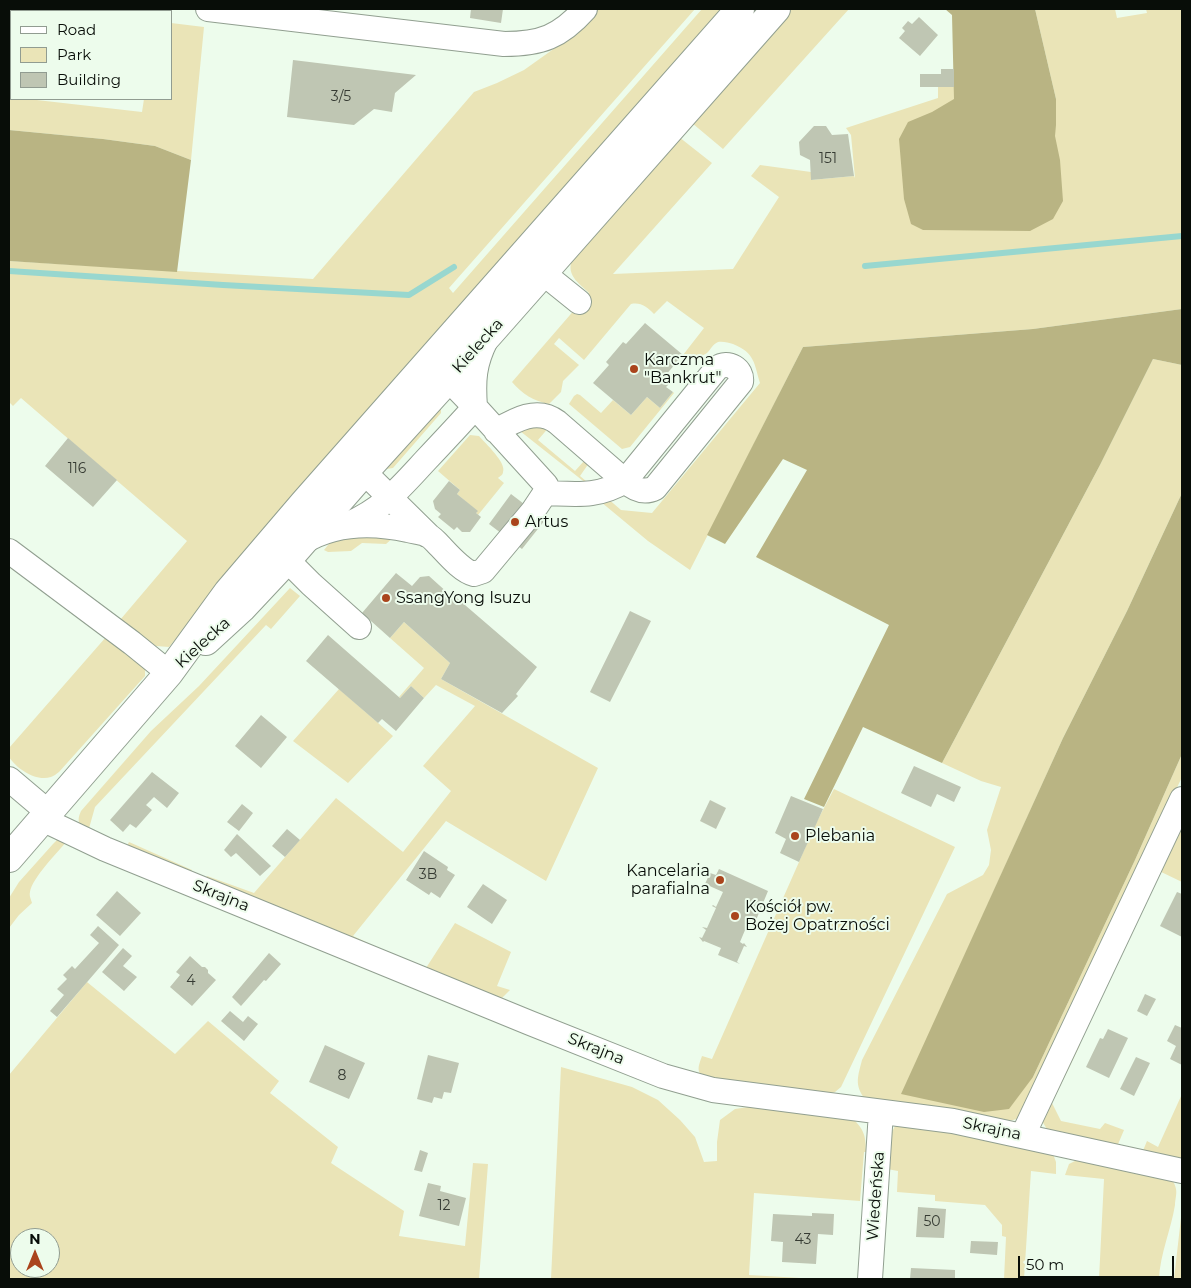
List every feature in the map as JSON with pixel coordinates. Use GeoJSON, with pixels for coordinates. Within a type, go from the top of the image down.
{"type":"FeatureCollection","features":[{"type":"Feature","properties":{"kind":"main road","name":"Kielecka"},"geometry":{"type":"LineString","coordinates":[[9,858],[169,673],[228,592],[304,503],[740,9]]}},
{"type":"Feature","properties":{"kind":"main road","name":"Kielecka"},"geometry":{"type":"LineString","coordinates":[[169,673],[242,608],[294,552],[776,9]]}},
{"type":"Feature","properties":{"kind":"street"},"geometry":{"type":"LineString","coordinates":[[208,9],[510,44],[538,41],[553,36],[567,27],[585,9]]}},
{"type":"Feature","properties":{"kind":"street"},"geometry":{"type":"LineString","coordinates":[[543,273],[579,302]]}},
{"type":"Feature","properties":{"kind":"street"},"geometry":{"type":"LineString","coordinates":[[294,552],[314,536],[360,519],[391,498],[475,407],[477,362],[490,333]]}},
{"type":"Feature","properties":{"kind":"street"},"geometry":{"type":"LineString","coordinates":[[496,430],[513,420],[534,415],[551,417],[625,481],[637,490],[650,490],[655,488],[741,382],[741,374],[727,364],[717,368],[625,481],[612,489],[595,493],[545,493]]}},
{"type":"Feature","properties":{"kind":"street"},"geometry":{"type":"LineString","coordinates":[[373,425],[364,439],[362,447],[360,460],[364,472],[466,571],[474,574],[483,571],[533,511],[545,493],[546,485],[443,375],[430,374],[408,384]]}},
{"type":"Feature","properties":{"kind":"street"},"geometry":{"type":"LineString","coordinates":[[304,503],[288,531],[286,546],[294,552],[305,578],[359,627]]}},
{"type":"Feature","properties":{"kind":"street"},"geometry":{"type":"LineString","coordinates":[[337,528],[372,524],[428,535]]}},
{"type":"Feature","properties":{"kind":"street"},"geometry":{"type":"LineString","coordinates":[[9,551],[169,673]]}},
{"type":"Feature","properties":{"kind":"street","name":"Skrajna"},"geometry":{"type":"LineString","coordinates":[[9,779],[45,816],[105,849],[663,1076],[713,1090],[953,1121],[1182,1171]]}},
{"type":"Feature","properties":{"kind":"street"},"geometry":{"type":"LineString","coordinates":[[1023,1135],[1182,799]]}},
{"type":"Feature","properties":{"kind":"street","name":"Wiedeńska"},"geometry":{"type":"LineString","coordinates":[[870,1279],[881,1112]]}},
{"type":"Feature","properties":{"kind":"green space"},"geometry":{"type":"Polygon","coordinates":[[[596,9],[695,9],[449,288],[453,293],[702,9],[726,9],[234,568],[169,647],[156,646],[120,620],[187,541],[21,398],[13,406],[9,402],[9,261],[313,279],[474,92],[524,70],[569,38],[596,9]]]}},
{"type":"Feature","properties":{"kind":"green space"},"geometry":{"type":"Polygon","coordinates":[[[791,9],[849,9],[723,149],[692,123],[791,9]]]}},
{"type":"Feature","properties":{"kind":"green space"},"geometry":{"type":"Polygon","coordinates":[[[1035,9],[1115,9],[1117,18],[1147,13],[1146,9],[1182,9],[1182,309],[1033,329],[803,347],[690,570],[648,541],[601,502],[606,497],[621,510],[652,513],[760,383],[755,364],[750,355],[740,347],[722,342],[715,344],[707,353],[689,359],[683,355],[704,328],[667,301],[654,314],[644,306],[631,304],[584,360],[559,338],[554,344],[579,365],[563,381],[561,392],[549,404],[538,401],[520,390],[512,382],[589,293],[573,276],[571,263],[679,137],[712,163],[613,274],[733,269],[779,197],[751,176],[760,165],[811,172],[811,180],[854,176],[855,178],[851,135],[846,128],[938,98],[938,87],[954,87],[954,99],[1056,99],[1035,9]]]}},
{"type":"Feature","properties":{"kind":"green space"},"geometry":{"type":"Polygon","coordinates":[[[172,23],[204,27],[191,160],[155,146],[9,130],[9,97],[10,100],[37,100],[142,112],[144,100],[172,100],[172,23]]]}},
{"type":"Feature","properties":{"kind":"green space"},"geometry":{"type":"Polygon","coordinates":[[[1153,359],[1182,365],[1182,493],[1127,611],[1063,738],[902,1094],[1033,1077],[1135,860],[1182,754],[1182,777],[1024,1111],[1017,1119],[1001,1123],[865,1099],[858,1085],[862,1060],[947,894],[983,875],[989,865],[991,850],[987,830],[1001,787],[981,781],[942,763],[1100,465],[1153,359]]]}},
{"type":"Feature","properties":{"kind":"green space"},"geometry":{"type":"Polygon","coordinates":[[[673,392],[630,447],[622,449],[569,404],[577,394],[601,413],[613,400],[631,415],[647,397],[660,408],[673,392]]]}},
{"type":"Feature","properties":{"kind":"green space"},"geometry":{"type":"Polygon","coordinates":[[[441,407],[441,413],[393,468],[386,469],[383,467],[441,407]]]}},
{"type":"Feature","properties":{"kind":"green space"},"geometry":{"type":"Polygon","coordinates":[[[550,426],[538,440],[575,471],[584,461],[589,463],[580,476],[592,488],[520,431],[523,427],[550,426]]]}},
{"type":"Feature","properties":{"kind":"green space"},"geometry":{"type":"Polygon","coordinates":[[[470,435],[479,436],[499,458],[503,468],[502,474],[498,478],[504,483],[478,515],[477,511],[457,494],[460,490],[438,471],[470,435]]]}},
{"type":"Feature","properties":{"kind":"green space"},"geometry":{"type":"Polygon","coordinates":[[[343,535],[394,537],[386,544],[362,543],[351,551],[328,552],[324,550],[332,540],[343,535]]]}},
{"type":"Feature","properties":{"kind":"green space"},"geometry":{"type":"Polygon","coordinates":[[[290,588],[300,596],[271,629],[266,625],[95,807],[88,832],[85,830],[79,821],[81,811],[151,731],[199,686],[290,588]]]}},
{"type":"Feature","properties":{"kind":"green space"},"geometry":{"type":"Polygon","coordinates":[[[404,622],[450,663],[441,679],[598,768],[546,881],[446,821],[353,936],[381,949],[379,952],[204,880],[207,876],[254,893],[336,798],[403,852],[451,791],[423,766],[475,706],[436,685],[424,698],[411,686],[399,697],[424,668],[390,638],[404,622]]]}},
{"type":"Feature","properties":{"kind":"green space"},"geometry":{"type":"Polygon","coordinates":[[[106,637],[145,668],[145,676],[59,772],[52,777],[39,778],[22,770],[9,757],[9,748],[106,637]]]}},
{"type":"Feature","properties":{"kind":"green space"},"geometry":{"type":"Polygon","coordinates":[[[339,689],[393,736],[348,783],[293,741],[339,689]]]}},
{"type":"Feature","properties":{"kind":"green space"},"geometry":{"type":"Polygon","coordinates":[[[834,789],[955,847],[841,1087],[829,1094],[705,1078],[699,1071],[702,1056],[712,1059],[815,825],[834,789]]]}},
{"type":"Feature","properties":{"kind":"green space"},"geometry":{"type":"Polygon","coordinates":[[[1182,813],[1182,882],[1155,869],[1182,813]]]}},
{"type":"Feature","properties":{"kind":"green space"},"geometry":{"type":"Polygon","coordinates":[[[57,840],[68,840],[40,873],[32,886],[30,895],[32,903],[9,928],[9,898],[19,882],[53,844],[57,840]]]}},
{"type":"Feature","properties":{"kind":"green space"},"geometry":{"type":"Polygon","coordinates":[[[129,842],[192,870],[190,874],[126,848],[129,842]]]}},
{"type":"Feature","properties":{"kind":"green space"},"geometry":{"type":"Polygon","coordinates":[[[455,923],[511,952],[497,986],[510,990],[499,1000],[426,968],[455,923]]]}},
{"type":"Feature","properties":{"kind":"green space"},"geometry":{"type":"Polygon","coordinates":[[[87,982],[175,1054],[208,1021],[279,1081],[270,1093],[338,1147],[331,1163],[404,1211],[399,1236],[465,1246],[473,1163],[488,1164],[479,1279],[9,1279],[9,1075],[87,982]]]}},
{"type":"Feature","properties":{"kind":"green space"},"geometry":{"type":"Polygon","coordinates":[[[1073,1044],[1080,1045],[1052,1103],[1061,1121],[1100,1129],[1105,1123],[1124,1130],[1116,1149],[1048,1131],[1042,1121],[1073,1044]]]}},
{"type":"Feature","properties":{"kind":"green space"},"geometry":{"type":"Polygon","coordinates":[[[561,1067],[632,1087],[658,1100],[695,1137],[704,1162],[717,1161],[720,1120],[735,1109],[761,1105],[850,1116],[861,1128],[865,1140],[866,1152],[864,1152],[860,1201],[754,1193],[749,1275],[818,1279],[551,1279],[561,1067]]]}},
{"type":"Feature","properties":{"kind":"green space"},"geometry":{"type":"Polygon","coordinates":[[[1182,1094],[1182,1162],[1142,1153],[1147,1141],[1158,1147],[1182,1094]]]}},
{"type":"Feature","properties":{"kind":"green space"},"geometry":{"type":"Polygon","coordinates":[[[897,1122],[955,1130],[1053,1154],[1056,1162],[1056,1174],[1031,1171],[1024,1279],[1004,1279],[1006,1237],[1002,1236],[1002,1225],[985,1205],[935,1201],[935,1195],[897,1192],[898,1171],[887,1169],[891,1134],[897,1122]]]}},
{"type":"Feature","properties":{"kind":"green space"},"geometry":{"type":"Polygon","coordinates":[[[1077,1160],[1090,1160],[1168,1176],[1173,1182],[1176,1187],[1175,1205],[1161,1260],[1159,1279],[1099,1279],[1104,1179],[1065,1175],[1069,1164],[1077,1160]]]}},
{"type":"Feature","properties":{"kind":"green space"},"geometry":{"type":"Polygon","coordinates":[[[1182,1209],[1182,1279],[1174,1279],[1182,1209]]]}},
{"type":"Feature","properties":{"kind":"shaded area"},"geometry":{"type":"Polygon","coordinates":[[[945,9],[1035,9],[1056,99],[1055,136],[1060,160],[1063,201],[1053,219],[1030,231],[923,230],[911,224],[904,199],[899,139],[908,122],[932,112],[954,99],[952,15],[945,9]]]}},
{"type":"Feature","properties":{"kind":"shaded area"},"geometry":{"type":"Polygon","coordinates":[[[9,130],[155,146],[191,160],[177,272],[9,261],[9,130]]]}},
{"type":"Feature","properties":{"kind":"shaded area"},"geometry":{"type":"Polygon","coordinates":[[[1182,309],[1182,365],[1153,359],[1100,465],[942,763],[863,727],[824,807],[804,799],[889,625],[756,557],[807,470],[783,459],[725,544],[707,535],[803,347],[1033,329],[1182,309]]]}},
{"type":"Feature","properties":{"kind":"shaded area"},"geometry":{"type":"Polygon","coordinates":[[[1182,493],[1182,754],[1135,860],[1033,1077],[1009,1109],[984,1112],[901,1094],[1063,738],[1127,611],[1182,493]]]}},
{"type":"Feature","properties":{"kind":"building"},"geometry":{"type":"Polygon","coordinates":[[[471,9],[503,9],[501,23],[470,18],[471,9]]]}},
{"type":"Feature","properties":{"kind":"building"},"geometry":{"type":"Polygon","coordinates":[[[919,17],[938,35],[920,56],[899,38],[905,31],[902,28],[908,21],[912,24],[919,17]]]}},
{"type":"Feature","properties":{"kind":"building"},"geometry":{"type":"Polygon","coordinates":[[[293,60],[416,75],[395,93],[392,112],[374,109],[354,125],[287,117],[293,60]]]}},
{"type":"Feature","properties":{"kind":"building"},"geometry":{"type":"Polygon","coordinates":[[[941,69],[954,69],[954,87],[920,87],[920,74],[941,74],[941,69]]]}},
{"type":"Feature","properties":{"kind":"building"},"geometry":{"type":"Polygon","coordinates":[[[814,126],[826,126],[832,135],[848,134],[854,176],[811,180],[810,160],[800,155],[799,142],[814,126]]]}},
{"type":"Feature","properties":{"kind":"building"},"geometry":{"type":"Polygon","coordinates":[[[645,323],[683,355],[664,377],[670,383],[666,387],[673,392],[660,408],[647,397],[631,415],[593,383],[609,365],[606,362],[623,342],[626,344],[645,323]]]}},
{"type":"Feature","properties":{"kind":"building"},"geometry":{"type":"Polygon","coordinates":[[[68,438],[117,480],[93,507],[45,466],[68,438]]]}},
{"type":"Feature","properties":{"kind":"building"},"geometry":{"type":"Polygon","coordinates":[[[449,481],[460,490],[457,494],[478,511],[476,513],[481,517],[470,532],[462,532],[457,527],[454,530],[438,517],[441,514],[435,509],[433,501],[449,481]]]}},
{"type":"Feature","properties":{"kind":"building"},"geometry":{"type":"Polygon","coordinates":[[[511,494],[545,520],[522,549],[489,524],[511,494]]]}},
{"type":"Feature","properties":{"kind":"building"},"geometry":{"type":"Polygon","coordinates":[[[396,573],[412,586],[420,577],[429,576],[537,667],[516,694],[518,696],[502,713],[441,679],[450,663],[404,622],[390,638],[362,613],[396,573]]]}},
{"type":"Feature","properties":{"kind":"building"},"geometry":{"type":"Polygon","coordinates":[[[630,611],[651,621],[610,702],[590,692],[630,611]]]}},
{"type":"Feature","properties":{"kind":"building"},"geometry":{"type":"Polygon","coordinates":[[[328,635],[400,698],[411,686],[424,698],[396,731],[382,719],[378,723],[306,661],[328,635]]]}},
{"type":"Feature","properties":{"kind":"building"},"geometry":{"type":"Polygon","coordinates":[[[261,715],[287,737],[261,768],[235,746],[261,715]]]}},
{"type":"Feature","properties":{"kind":"building"},"geometry":{"type":"Polygon","coordinates":[[[914,766],[961,787],[954,802],[937,794],[931,807],[901,793],[914,766]]]}},
{"type":"Feature","properties":{"kind":"building"},"geometry":{"type":"Polygon","coordinates":[[[152,772],[179,793],[167,808],[154,797],[146,805],[152,810],[136,828],[130,824],[123,832],[110,820],[152,772]]]}},
{"type":"Feature","properties":{"kind":"building","name":"Plebania"},"geometry":{"type":"Polygon","coordinates":[[[791,796],[823,809],[799,862],[780,853],[786,839],[775,833],[791,796]]]}},
{"type":"Feature","properties":{"kind":"building"},"geometry":{"type":"Polygon","coordinates":[[[710,800],[726,808],[716,829],[700,821],[710,800]]]}},
{"type":"Feature","properties":{"kind":"building"},"geometry":{"type":"Polygon","coordinates":[[[242,804],[253,813],[239,831],[227,822],[242,804]]]}},
{"type":"Feature","properties":{"kind":"building"},"geometry":{"type":"Polygon","coordinates":[[[287,829],[300,840],[285,857],[272,846],[287,829]]]}},
{"type":"Feature","properties":{"kind":"building"},"geometry":{"type":"Polygon","coordinates":[[[237,834],[271,866],[260,876],[236,853],[231,857],[224,850],[237,834]]]}},
{"type":"Feature","properties":{"kind":"building"},"geometry":{"type":"Polygon","coordinates":[[[424,851],[448,867],[447,870],[455,875],[440,898],[431,892],[429,895],[406,880],[424,851]]]}},
{"type":"Feature","properties":{"kind":"building","name":"Kościół pw. Bożej Opatrzności"},"geometry":{"type":"Polygon","coordinates":[[[719,869],[768,891],[754,925],[748,923],[740,942],[744,943],[747,947],[744,946],[737,962],[740,964],[718,955],[721,948],[703,942],[699,937],[702,938],[706,930],[702,927],[707,928],[716,908],[712,906],[716,907],[723,892],[705,884],[710,873],[716,875],[719,869]]]}},
{"type":"Feature","properties":{"kind":"building"},"geometry":{"type":"Polygon","coordinates":[[[483,884],[507,900],[492,924],[467,907],[483,884]]]}},
{"type":"Feature","properties":{"kind":"building"},"geometry":{"type":"Polygon","coordinates":[[[117,891],[141,913],[120,936],[96,915],[117,891]]]}},
{"type":"Feature","properties":{"kind":"building"},"geometry":{"type":"Polygon","coordinates":[[[1177,892],[1182,894],[1182,937],[1160,926],[1177,892]]]}},
{"type":"Feature","properties":{"kind":"building"},"geometry":{"type":"Polygon","coordinates":[[[98,926],[119,945],[57,1017],[50,1011],[64,995],[57,989],[67,979],[63,975],[72,966],[75,969],[99,943],[90,935],[98,926]]]}},
{"type":"Feature","properties":{"kind":"building"},"geometry":{"type":"Polygon","coordinates":[[[123,948],[132,956],[123,966],[137,977],[124,991],[102,972],[123,948]]]}},
{"type":"Feature","properties":{"kind":"building"},"geometry":{"type":"Polygon","coordinates":[[[269,953],[281,964],[241,1006],[232,997],[269,953]]]}},
{"type":"Feature","properties":{"kind":"building"},"geometry":{"type":"Polygon","coordinates":[[[190,956],[202,967],[205,967],[208,973],[216,980],[192,1006],[170,987],[180,975],[176,972],[190,956]]]}},
{"type":"Feature","properties":{"kind":"building"},"geometry":{"type":"Polygon","coordinates":[[[1145,994],[1156,999],[1147,1016],[1137,1011],[1145,994]]]}},
{"type":"Feature","properties":{"kind":"building"},"geometry":{"type":"Polygon","coordinates":[[[230,1011],[243,1022],[248,1016],[258,1024],[244,1041],[221,1021],[230,1011]]]}},
{"type":"Feature","properties":{"kind":"building"},"geometry":{"type":"Polygon","coordinates":[[[1175,1025],[1182,1028],[1182,1065],[1170,1059],[1176,1046],[1167,1041],[1175,1025]]]}},
{"type":"Feature","properties":{"kind":"building"},"geometry":{"type":"Polygon","coordinates":[[[1108,1029],[1128,1038],[1109,1078],[1086,1067],[1100,1038],[1103,1039],[1108,1029]]]}},
{"type":"Feature","properties":{"kind":"building"},"geometry":{"type":"Polygon","coordinates":[[[325,1045],[365,1063],[349,1099],[309,1082],[325,1045]]]}},
{"type":"Feature","properties":{"kind":"building"},"geometry":{"type":"Polygon","coordinates":[[[428,1055],[459,1063],[451,1093],[444,1092],[442,1099],[434,1097],[432,1103],[417,1099],[428,1055]]]}},
{"type":"Feature","properties":{"kind":"building"},"geometry":{"type":"Polygon","coordinates":[[[1136,1057],[1150,1063],[1134,1096],[1120,1089],[1136,1057]]]}},
{"type":"Feature","properties":{"kind":"building"},"geometry":{"type":"Polygon","coordinates":[[[420,1150],[428,1153],[422,1172],[414,1170],[420,1150]]]}},
{"type":"Feature","properties":{"kind":"building"},"geometry":{"type":"Polygon","coordinates":[[[428,1183],[441,1186],[440,1191],[466,1198],[459,1226],[419,1216],[428,1183]]]}},
{"type":"Feature","properties":{"kind":"building"},"geometry":{"type":"Polygon","coordinates":[[[918,1207],[946,1209],[944,1238],[916,1237],[918,1207]]]}},
{"type":"Feature","properties":{"kind":"building"},"geometry":{"type":"Polygon","coordinates":[[[812,1213],[834,1214],[833,1235],[818,1234],[816,1264],[782,1262],[783,1242],[771,1241],[773,1214],[812,1216],[812,1213]]]}},
{"type":"Feature","properties":{"kind":"building"},"geometry":{"type":"Polygon","coordinates":[[[971,1241],[998,1242],[997,1255],[970,1253],[971,1241]]]}},
{"type":"Feature","properties":{"kind":"building"},"geometry":{"type":"Polygon","coordinates":[[[911,1268],[955,1270],[955,1279],[910,1279],[911,1268]]]}},
{"type":"Feature","properties":{"kind":"waterway"},"geometry":{"type":"LineString","coordinates":[[865,266],[1182,236]]}},
{"type":"Feature","properties":{"kind":"waterway"},"geometry":{"type":"LineString","coordinates":[[9,271],[409,295],[454,267]]}},
{"type":"Feature","properties":{"kind":"place","name":"Karczma \"Bankrut\""},"geometry":{"type":"Point","coordinates":[634,369]}},
{"type":"Feature","properties":{"kind":"place","name":"Artus"},"geometry":{"type":"Point","coordinates":[515,522]}},
{"type":"Feature","properties":{"kind":"place","name":"SsangYong Isuzu"},"geometry":{"type":"Point","coordinates":[386,598]}},
{"type":"Feature","properties":{"kind":"place","name":"Plebania"},"geometry":{"type":"Point","coordinates":[795,836]}},
{"type":"Feature","properties":{"kind":"place","name":"Kancelaria parafialna"},"geometry":{"type":"Point","coordinates":[720,880]}},
{"type":"Feature","properties":{"kind":"place","name":"Kościół pw. Bożej Opatrzności"},"geometry":{"type":"Point","coordinates":[735,916]}}]}
